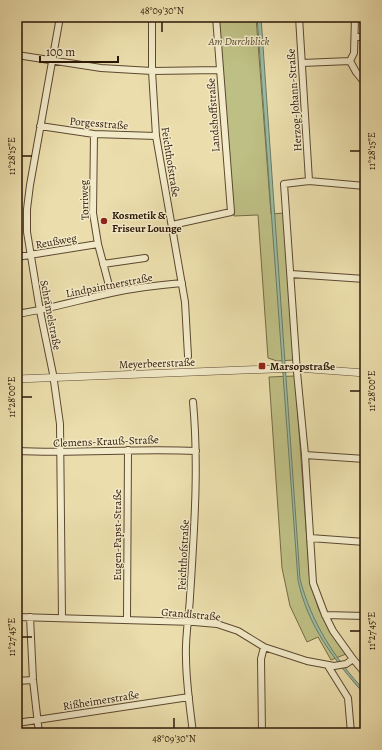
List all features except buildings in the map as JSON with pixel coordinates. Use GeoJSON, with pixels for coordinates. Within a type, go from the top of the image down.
{"type":"FeatureCollection","features":[{"type":"Feature","properties":{"kind":"street","name":"Schrämelstraße"},"geometry":{"type":"LineString","coordinates":[[60,17],[40,126],[27,209],[27,232],[60,424],[62,618]]}},
{"type":"Feature","properties":{"kind":"street","name":"Feichthofstraße"},"geometry":{"type":"LineString","coordinates":[[152,17],[152,71],[156,136],[162,179],[172,225],[185,302],[188,356]]}},
{"type":"Feature","properties":{"kind":"street","name":"Landshoffstraße"},"geometry":{"type":"LineString","coordinates":[[172,225],[231,212],[216,17]]}},
{"type":"Feature","properties":{"kind":"street","name":"Herzog-Johann-Straße"},"geometry":{"type":"LineString","coordinates":[[299,17],[309,181]]}},
{"type":"Feature","properties":{"kind":"street"},"geometry":{"type":"LineString","coordinates":[[350,61],[354,53],[355,17]]}},
{"type":"Feature","properties":{"kind":"street"},"geometry":{"type":"LineString","coordinates":[[355,37],[365,37]]}},
{"type":"Feature","properties":{"kind":"street"},"geometry":{"type":"LineString","coordinates":[[17,55],[101,68],[152,71],[220,70]]}},
{"type":"Feature","properties":{"kind":"street"},"geometry":{"type":"LineString","coordinates":[[302,63],[350,61]]}},
{"type":"Feature","properties":{"kind":"street"},"geometry":{"type":"LineString","coordinates":[[350,61],[356,72],[365,83]]}},
{"type":"Feature","properties":{"kind":"street","name":"Porgesstraße"},"geometry":{"type":"LineString","coordinates":[[40,126],[94,134],[156,136]]}},
{"type":"Feature","properties":{"kind":"street","name":"Torriweg"},"geometry":{"type":"LineString","coordinates":[[94,134],[92,186],[93,213],[98,244],[111,293]]}},
{"type":"Feature","properties":{"kind":"street"},"geometry":{"type":"LineString","coordinates":[[365,185],[309,181],[284,184],[291,274],[293,369],[305,455],[313,583],[325,615],[333,631],[365,673]]}},
{"type":"Feature","properties":{"kind":"street","name":"Reußweg"},"geometry":{"type":"LineString","coordinates":[[17,257],[98,244]]}},
{"type":"Feature","properties":{"kind":"street"},"geometry":{"type":"LineString","coordinates":[[103,264],[145,258]]}},
{"type":"Feature","properties":{"kind":"street"},"geometry":{"type":"LineString","coordinates":[[291,274],[365,279]]}},
{"type":"Feature","properties":{"kind":"street","name":"Lindpaintnerstraße"},"geometry":{"type":"LineString","coordinates":[[17,314],[136,288],[182,283]]}},
{"type":"Feature","properties":{"kind":"street","name":"Meyerbeerstraße"},"geometry":{"type":"LineString","coordinates":[[17,379],[53,379],[279,369],[365,373]]}},
{"type":"Feature","properties":{"kind":"street","name":"Feichthofstraße"},"geometry":{"type":"LineString","coordinates":[[193,733],[186,659],[195,523],[196,451],[194,402]]}},
{"type":"Feature","properties":{"kind":"street","name":"Clemens-Krauß-Straße"},"geometry":{"type":"LineString","coordinates":[[17,451],[61,452],[164,449],[196,451]]}},
{"type":"Feature","properties":{"kind":"street","name":"Eugen-Papst-Straße"},"geometry":{"type":"LineString","coordinates":[[127,620],[128,450]]}},
{"type":"Feature","properties":{"kind":"street"},"geometry":{"type":"LineString","coordinates":[[305,455],[365,459]]}},
{"type":"Feature","properties":{"kind":"street"},"geometry":{"type":"LineString","coordinates":[[310,538],[365,542]]}},
{"type":"Feature","properties":{"kind":"street"},"geometry":{"type":"LineString","coordinates":[[325,615],[365,616]]}},
{"type":"Feature","properties":{"kind":"street","name":"Grandlstraße"},"geometry":{"type":"LineString","coordinates":[[17,617],[188,621],[217,624],[238,631],[264,647],[298,658],[331,666],[346,664],[353,659]]}},
{"type":"Feature","properties":{"kind":"street"},"geometry":{"type":"LineString","coordinates":[[30,617],[33,680],[39,733]]}},
{"type":"Feature","properties":{"kind":"street"},"geometry":{"type":"LineString","coordinates":[[262,733],[261,659],[264,647]]}},
{"type":"Feature","properties":{"kind":"street"},"geometry":{"type":"LineString","coordinates":[[331,666],[348,698],[351,733]]}},
{"type":"Feature","properties":{"kind":"street"},"geometry":{"type":"LineString","coordinates":[[17,681],[33,680]]}},
{"type":"Feature","properties":{"kind":"street","name":"Rißheimerstraße"},"geometry":{"type":"LineString","coordinates":[[17,723],[189,697]]}},
{"type":"Feature","properties":{"kind":"green space","name":"Am Durchblick"},"geometry":{"type":"Polygon","coordinates":[[[219,17],[256,17],[271,214],[284,213],[294,360],[277,361],[268,358],[258,215],[234,216],[219,17]]]}},
{"type":"Feature","properties":{"kind":"green space"},"geometry":{"type":"Polygon","coordinates":[[[295,376],[310,583],[319,610],[333,636],[346,654],[331,660],[318,637],[307,642],[290,606],[282,568],[269,377],[295,376]]]}},
{"type":"Feature","properties":{"kind":"shaded area"},"geometry":{"type":"Polygon","coordinates":[[[257,17],[261,17],[300,579],[317,625],[334,653],[365,691],[365,695],[333,656],[315,627],[302,596],[298,580],[257,17]]]}},
{"type":"Feature","properties":{"kind":"place","name":"Kosmetik & Friseur Lounge"},"geometry":{"type":"Point","coordinates":[104,221]}},
{"type":"Feature","properties":{"kind":"place","name":"Marsopstraße"},"geometry":{"type":"Point","coordinates":[262,366]}}]}
